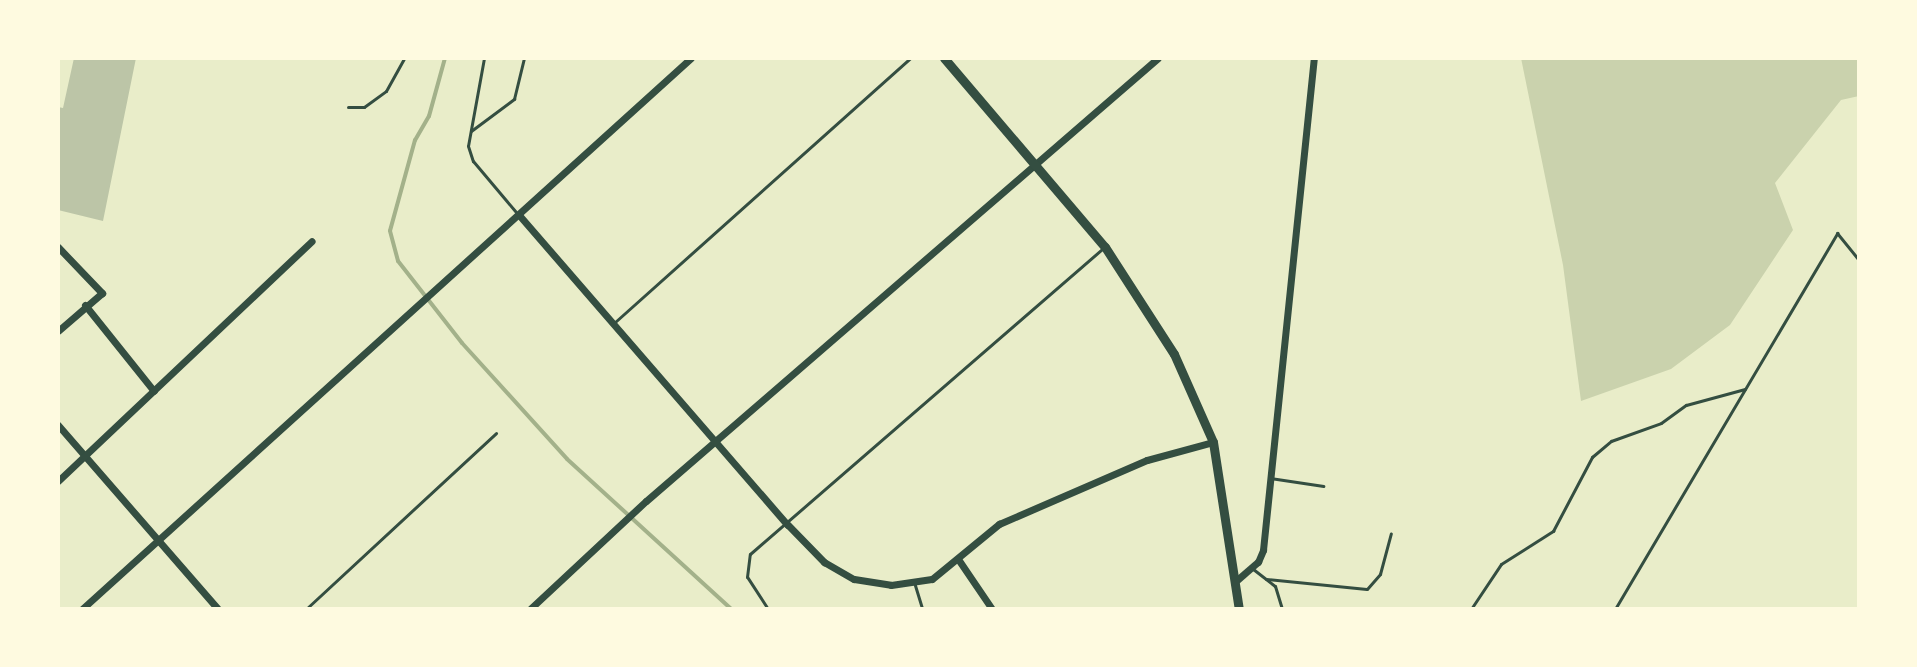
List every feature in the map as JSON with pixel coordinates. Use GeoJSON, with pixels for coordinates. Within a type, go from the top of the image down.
{"type":"FeatureCollection","features":[{"type":"Feature","properties":{"kind":"street"},"geometry":{"type":"LineString","coordinates":[[82,609],[691,58]]}},
{"type":"Feature","properties":{"kind":"street"},"geometry":{"type":"LineString","coordinates":[[944,58],[1105,247],[1174,354],[1213,442],[1237,580],[1239,609]]}},
{"type":"Feature","properties":{"kind":"street"},"geometry":{"type":"LineString","coordinates":[[530,609],[646,501],[1033,161],[1158,58]]}},
{"type":"Feature","properties":{"kind":"street"},"geometry":{"type":"LineString","coordinates":[[1237,580],[1252,567],[1263,550],[1314,58]]}},
{"type":"Feature","properties":{"kind":"street"},"geometry":{"type":"LineString","coordinates":[[519,215],[788,525],[824,562],[854,579],[891,585],[932,579],[999,524],[1147,460],[1213,442]]}},
{"type":"Feature","properties":{"kind":"street"},"geometry":{"type":"LineString","coordinates":[[58,481],[312,241]]}},
{"type":"Feature","properties":{"kind":"street"},"geometry":{"type":"LineString","coordinates":[[58,247],[102,293],[58,331]]}},
{"type":"Feature","properties":{"kind":"street"},"geometry":{"type":"LineString","coordinates":[[85,305],[154,391]]}},
{"type":"Feature","properties":{"kind":"street"},"geometry":{"type":"LineString","coordinates":[[58,425],[218,609]]}},
{"type":"Feature","properties":{"kind":"street"},"geometry":{"type":"LineString","coordinates":[[958,559],[992,609]]}},
{"type":"Feature","properties":{"kind":"lane"},"geometry":{"type":"LineString","coordinates":[[484,58],[470,132],[473,161],[519,215]]}},
{"type":"Feature","properties":{"kind":"lane"},"geometry":{"type":"LineString","coordinates":[[470,132],[514,99],[524,58]]}},
{"type":"Feature","properties":{"kind":"lane"},"geometry":{"type":"LineString","coordinates":[[613,324],[910,58]]}},
{"type":"Feature","properties":{"kind":"lane"},"geometry":{"type":"LineString","coordinates":[[1615,609],[1837,233],[1859,260]]}},
{"type":"Feature","properties":{"kind":"lane"},"geometry":{"type":"LineString","coordinates":[[768,609],[752,589],[744,565],[750,554],[788,525],[1105,247]]}},
{"type":"Feature","properties":{"kind":"lane"},"geometry":{"type":"LineString","coordinates":[[1471,609],[1501,564],[1553,531],[1592,457],[1611,441],[1661,423],[1686,405],[1745,389]]}},
{"type":"Feature","properties":{"kind":"lane"},"geometry":{"type":"LineString","coordinates":[[306,609],[496,433]]}},
{"type":"Feature","properties":{"kind":"lane"},"geometry":{"type":"LineString","coordinates":[[1270,478],[1323,486]]}},
{"type":"Feature","properties":{"kind":"lane"},"geometry":{"type":"LineString","coordinates":[[1266,579],[1367,589],[1380,574],[1391,533]]}},
{"type":"Feature","properties":{"kind":"lane"},"geometry":{"type":"LineString","coordinates":[[1252,567],[1275,586],[1282,609]]}},
{"type":"Feature","properties":{"kind":"lane"},"geometry":{"type":"LineString","coordinates":[[914,582],[922,609]]}},
{"type":"Feature","properties":{"kind":"path"},"geometry":{"type":"LineString","coordinates":[[348,107],[364,107],[386,91],[404,58]]}},
{"type":"Feature","properties":{"kind":"green space"},"geometry":{"type":"Polygon","coordinates":[[[1521,58],[1859,58],[1859,96],[1841,100],[1775,183],[1793,230],[1730,325],[1671,369],[1581,401],[1563,265],[1521,58]]]}},
{"type":"Feature","properties":{"kind":"building"},"geometry":{"type":"Polygon","coordinates":[[[74,58],[136,58],[103,221],[58,210],[58,107],[63,108],[74,58]]]}},
{"type":"Feature","properties":{"kind":"waterway"},"geometry":{"type":"LineString","coordinates":[[445,58],[429,116],[415,140],[390,231],[398,261],[462,343],[567,459],[731,609]]}}]}
